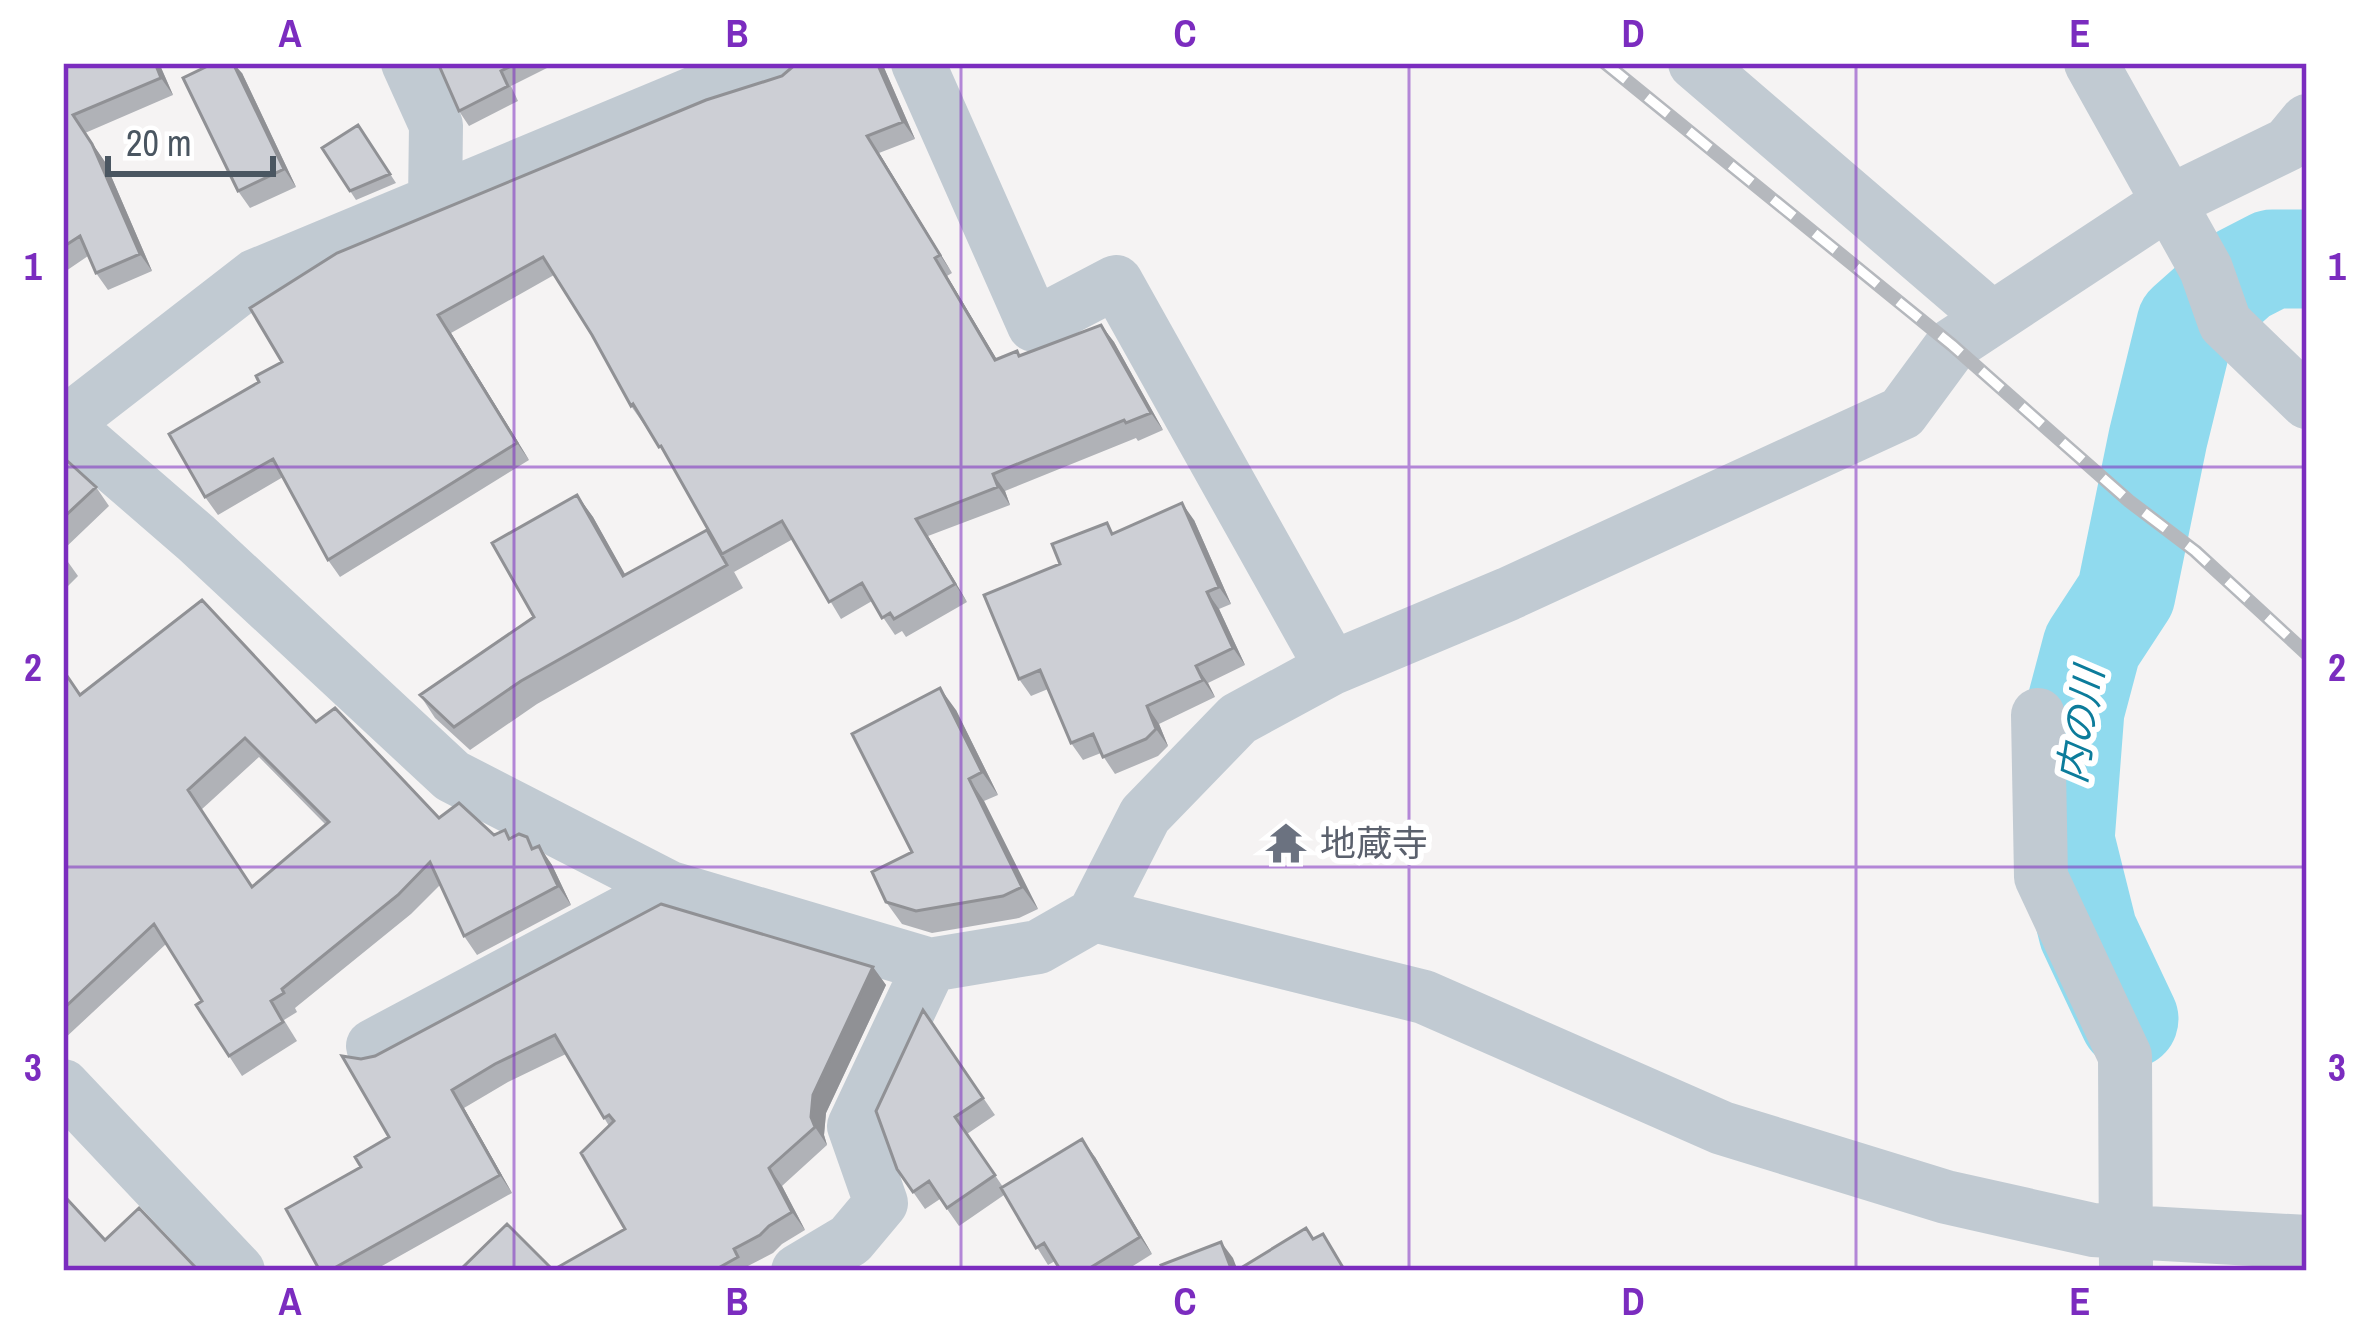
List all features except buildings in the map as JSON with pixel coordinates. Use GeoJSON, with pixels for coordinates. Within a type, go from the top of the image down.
{"type":"FeatureCollection","features":[{"type":"Feature","properties":{"kind":"street"},"geometry":{"type":"LineString","coordinates":[[408,63],[436,125],[435,202]]}},
{"type":"Feature","properties":{"kind":"street"},"geometry":{"type":"LineString","coordinates":[[784,63],[707,88],[255,277],[63,424],[196,538],[452,776],[670,888],[930,965],[1038,947],[1094,916],[1145,814],[1238,719],[1332,668],[1508,594],[1903,413],[1952,345],[2169,202],[2288,144],[2307,121]]}},
{"type":"Feature","properties":{"kind":"street"},"geometry":{"type":"LineString","coordinates":[[918,63],[1034,325],[1117,282],[1332,668]]}},
{"type":"Feature","properties":{"kind":"street"},"geometry":{"type":"LineString","coordinates":[[1695,63],[1992,318]]}},
{"type":"Feature","properties":{"kind":"street"},"geometry":{"type":"LineString","coordinates":[[2090,63],[2206,269],[2225,322],[2307,402]]}},
{"type":"Feature","properties":{"kind":"street"},"geometry":{"type":"LineString","coordinates":[[2038,715],[2041,877],[2125,1056],[2125,1252]]}},
{"type":"Feature","properties":{"kind":"street"},"geometry":{"type":"LineString","coordinates":[[373,1046],[670,888]]}},
{"type":"Feature","properties":{"kind":"street"},"geometry":{"type":"LineString","coordinates":[[1094,916],[1424,997],[1722,1128],[1946,1197],[2093,1230],[2125,1252],[2307,1242]]}},
{"type":"Feature","properties":{"kind":"street"},"geometry":{"type":"LineString","coordinates":[[798,1271],[850,1240],[880,1203],[854,1126],[930,965]]}},
{"type":"Feature","properties":{"kind":"street"},"geometry":{"type":"LineString","coordinates":[[63,1087],[238,1271]]}},
{"type":"Feature","properties":{"kind":"waterway","name":"内の川"},"geometry":{"type":"LineString","coordinates":[[2129,1019],[2088,932],[2065,840],[2075,710],[2092,646],[2126,594],[2186,324],[2241,275],[2272,259],[2307,259]]}},
{"type":"Feature","properties":{"kind":"railway"},"geometry":{"type":"LineString","coordinates":[[1605,63],[1952,345],[2129,501],[2195,551],[2307,654]]}},
{"type":"Feature","properties":{"kind":"place","name":"地蔵寺"},"geometry":{"type":"Point","coordinates":[1286,843]}}]}
